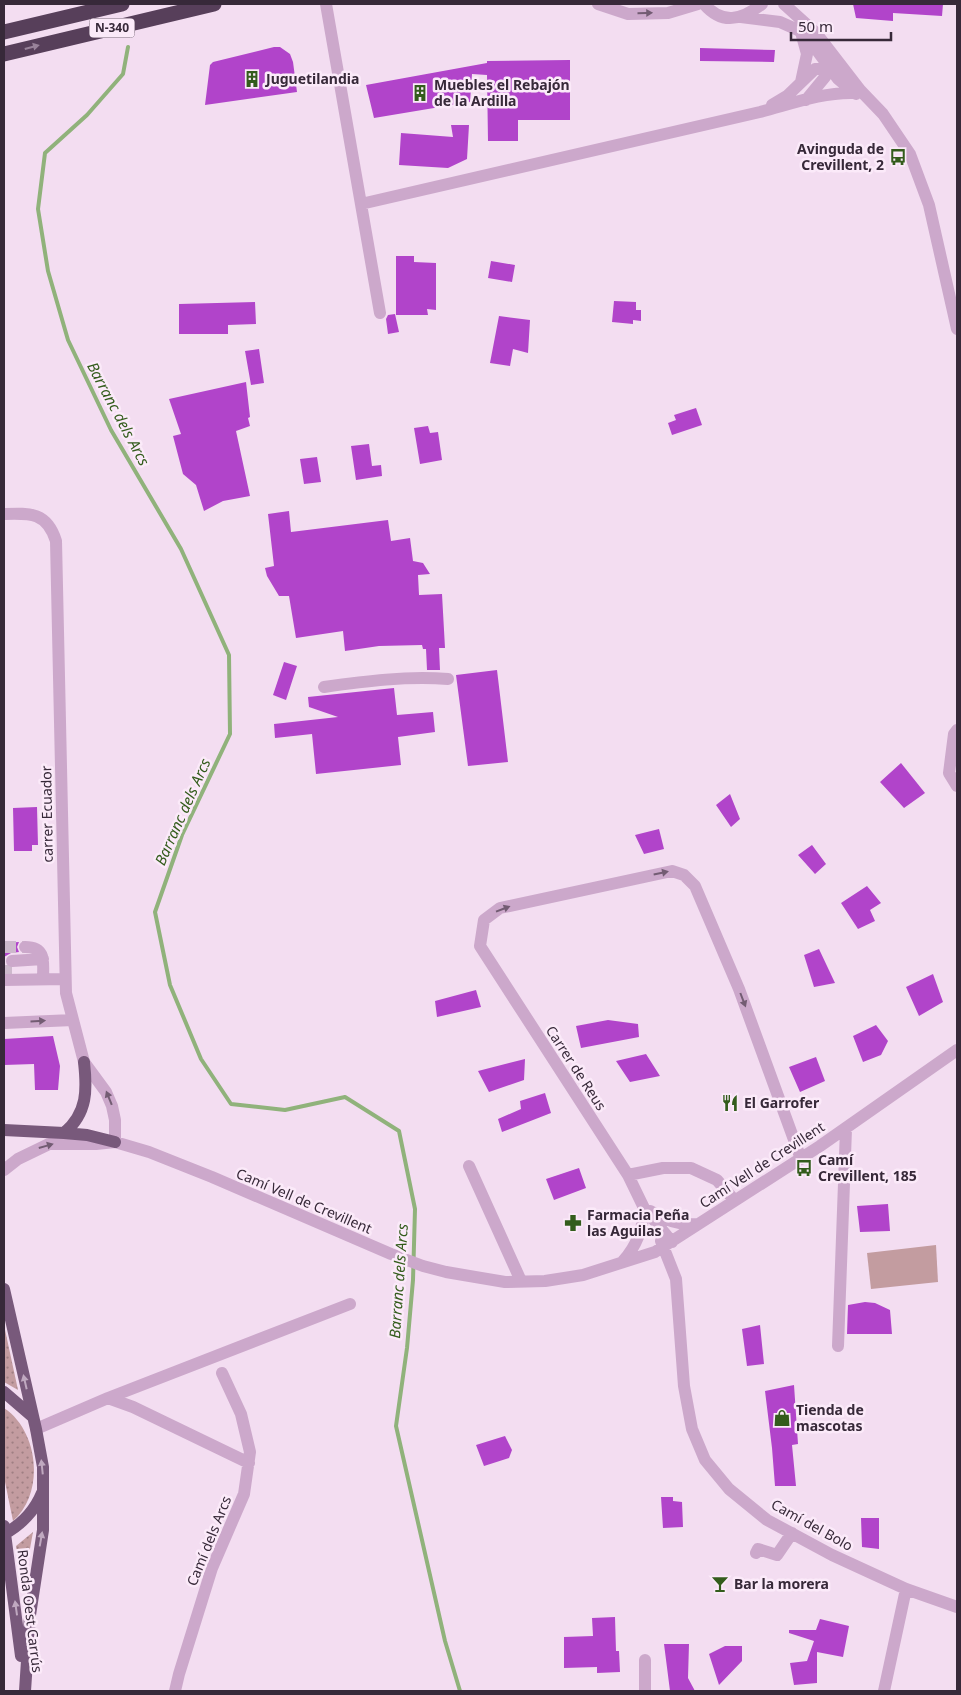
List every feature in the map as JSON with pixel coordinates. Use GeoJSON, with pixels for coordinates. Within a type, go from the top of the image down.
{"type":"FeatureCollection","features":[{"type":"Feature","properties":{"kind":"highway","name":"N-340"},"geometry":{"type":"LineString","coordinates":[[4,32],[122,4]]}},
{"type":"Feature","properties":{"kind":"highway","name":"N-340"},"geometry":{"type":"LineString","coordinates":[[5,54],[212,4]]}},
{"type":"Feature","properties":{"kind":"main road"},"geometry":{"type":"LineString","coordinates":[[64,1133],[77,1118],[85,1101],[87,1087],[84,1062]]}},
{"type":"Feature","properties":{"kind":"main road"},"geometry":{"type":"LineString","coordinates":[[4,1130],[87,1135],[115,1142]]}},
{"type":"Feature","properties":{"kind":"main road","name":"Ronda Oest Carrús"},"geometry":{"type":"LineString","coordinates":[[4,1289],[43,1466],[43,1530],[30,1615],[25,1691]]}},
{"type":"Feature","properties":{"kind":"main road"},"geometry":{"type":"LineString","coordinates":[[4,1392],[34,1423]]}},
{"type":"Feature","properties":{"kind":"main road","name":"Ronda Oest Carrús"},"geometry":{"type":"LineString","coordinates":[[25,1691],[4,1531],[28,1516],[38,1503],[44,1486]]}},
{"type":"Feature","properties":{"kind":"street"},"geometry":{"type":"LineString","coordinates":[[326,4],[380,313]]}},
{"type":"Feature","properties":{"kind":"street"},"geometry":{"type":"LineString","coordinates":[[598,4],[628,14],[668,13],[698,4]]}},
{"type":"Feature","properties":{"kind":"street"},"geometry":{"type":"LineString","coordinates":[[704,4],[716,14],[727,18],[741,17],[780,22],[798,30],[807,37],[828,68]]}},
{"type":"Feature","properties":{"kind":"street"},"geometry":{"type":"LineString","coordinates":[[741,17],[762,4]]}},
{"type":"Feature","properties":{"kind":"street"},"geometry":{"type":"LineString","coordinates":[[784,4],[816,32],[854,87]]}},
{"type":"Feature","properties":{"kind":"street"},"geometry":{"type":"LineString","coordinates":[[798,30],[804,39],[807,54],[801,82]]}},
{"type":"Feature","properties":{"kind":"street"},"geometry":{"type":"LineString","coordinates":[[806,100],[825,77],[828,68],[829,50]]}},
{"type":"Feature","properties":{"kind":"street"},"geometry":{"type":"LineString","coordinates":[[760,112],[787,96],[815,69],[833,68],[883,114],[910,154],[917,168],[929,205],[957,329]]}},
{"type":"Feature","properties":{"kind":"street"},"geometry":{"type":"LineString","coordinates":[[360,204],[760,112],[854,87]]}},
{"type":"Feature","properties":{"kind":"street","name":"carrer Ecuador"},"geometry":{"type":"LineString","coordinates":[[4,514],[28,513],[46,521],[52,529],[56,541],[66,993],[84,1062],[106,1092],[115,1120],[115,1142]]}},
{"type":"Feature","properties":{"kind":"street"},"geometry":{"type":"LineString","coordinates":[[324,687],[420,677],[448,679]]}},
{"type":"Feature","properties":{"kind":"street"},"geometry":{"type":"LineString","coordinates":[[957,730],[954,734],[949,773],[957,786]]}},
{"type":"Feature","properties":{"kind":"street","name":"Carrer de Reus"},"geometry":{"type":"LineString","coordinates":[[644,1208],[628,1174],[480,946],[484,920],[500,908],[672,871],[684,875],[695,886],[739,989],[801,1159]]}},
{"type":"Feature","properties":{"kind":"street"},"geometry":{"type":"LineString","coordinates":[[25,947],[38,949],[42,954],[43,970]]}},
{"type":"Feature","properties":{"kind":"street"},"geometry":{"type":"LineString","coordinates":[[9,970],[43,970],[66,978]]}},
{"type":"Feature","properties":{"kind":"street"},"geometry":{"type":"LineString","coordinates":[[9,970],[43,970]]}},
{"type":"Feature","properties":{"kind":"street"},"geometry":{"type":"LineString","coordinates":[[4,1023],[72,1020]]}},
{"type":"Feature","properties":{"kind":"street","name":"Camí Vell de Crevillent"},"geometry":{"type":"LineString","coordinates":[[4,1170],[18,1159],[49,1144],[115,1142],[149,1152],[212,1177],[390,1254],[446,1272],[505,1282],[545,1281],[583,1275],[655,1252],[846,1129],[957,1050]]}},
{"type":"Feature","properties":{"kind":"street"},"geometry":{"type":"LineString","coordinates":[[838,1346],[846,1129]]}},
{"type":"Feature","properties":{"kind":"street"},"geometry":{"type":"LineString","coordinates":[[469,1166],[521,1282]]}},
{"type":"Feature","properties":{"kind":"street"},"geometry":{"type":"LineString","coordinates":[[628,1174],[663,1168],[692,1168],[717,1180],[734,1200]]}},
{"type":"Feature","properties":{"kind":"street"},"geometry":{"type":"LineString","coordinates":[[623,1261],[631,1252],[638,1235],[644,1217],[644,1208],[675,1223],[685,1225],[699,1224]]}},
{"type":"Feature","properties":{"kind":"street","name":"Camí del Bolo"},"geometry":{"type":"LineString","coordinates":[[644,1208],[668,1244],[676,1279],[686,1402],[692,1429],[705,1460],[729,1489],[767,1520],[832,1555],[906,1589],[957,1607]]}},
{"type":"Feature","properties":{"kind":"street"},"geometry":{"type":"LineString","coordinates":[[34,1423],[108,1398],[350,1304]]}},
{"type":"Feature","properties":{"kind":"street","name":"Camí dels Arcs"},"geometry":{"type":"LineString","coordinates":[[175,1691],[212,1568],[244,1494],[249,1463],[250,1452],[241,1414],[222,1373]]}},
{"type":"Feature","properties":{"kind":"street"},"geometry":{"type":"LineString","coordinates":[[108,1398],[133,1407],[249,1463]]}},
{"type":"Feature","properties":{"kind":"street"},"geometry":{"type":"LineString","coordinates":[[756,1553],[758,1549],[777,1555],[792,1533]]}},
{"type":"Feature","properties":{"kind":"street"},"geometry":{"type":"LineString","coordinates":[[884,1691],[906,1589]]}},
{"type":"Feature","properties":{"kind":"street"},"geometry":{"type":"LineString","coordinates":[[645,1660],[645,1691]]}},
{"type":"Feature","properties":{"kind":"shaded area"},"geometry":{"type":"Polygon","coordinates":[[[936,1245],[938,1282],[871,1289],[867,1253],[936,1245]]]}},
{"type":"Feature","properties":{"kind":"shaded area"},"geometry":{"type":"Polygon","coordinates":[[[4,1325],[18,1390],[4,1382],[4,1325]]]}},
{"type":"Feature","properties":{"kind":"shaded area"},"geometry":{"type":"Polygon","coordinates":[[[4,1408],[16,1418],[25,1431],[31,1446],[34,1463],[30,1495],[23,1509],[13,1521],[4,1477],[4,1408]]]}},
{"type":"Feature","properties":{"kind":"shaded area"},"geometry":{"type":"Polygon","coordinates":[[[33,1532],[23,1587],[16,1546],[33,1532]]]}},
{"type":"Feature","properties":{"kind":"building"},"geometry":{"type":"Polygon","coordinates":[[[853,4],[943,4],[942,16],[893,13],[893,21],[856,18],[853,4]]]}},
{"type":"Feature","properties":{"kind":"building","name":"Juguetilandia"},"geometry":{"type":"Polygon","coordinates":[[[280,47],[290,54],[293,62],[297,92],[205,105],[210,65],[213,62],[280,47]]]}},
{"type":"Feature","properties":{"kind":"building"},"geometry":{"type":"Polygon","coordinates":[[[700,48],[775,50],[774,62],[700,61],[700,48]]]}},
{"type":"Feature","properties":{"kind":"building"},"geometry":{"type":"Polygon","coordinates":[[[570,60],[570,120],[518,120],[518,141],[488,141],[487,75],[472,74],[470,102],[374,118],[366,85],[487,63],[487,61],[570,60]]]}},
{"type":"Feature","properties":{"kind":"building"},"geometry":{"type":"Polygon","coordinates":[[[451,125],[469,125],[467,159],[448,168],[399,165],[401,133],[453,137],[451,125]]]}},
{"type":"Feature","properties":{"kind":"building"},"geometry":{"type":"Polygon","coordinates":[[[396,256],[414,256],[414,262],[436,263],[436,310],[427,309],[428,315],[396,315],[396,256]]]}},
{"type":"Feature","properties":{"kind":"building"},"geometry":{"type":"Polygon","coordinates":[[[491,261],[515,265],[512,282],[488,278],[491,261]]]}},
{"type":"Feature","properties":{"kind":"building"},"geometry":{"type":"Polygon","coordinates":[[[614,301],[636,302],[636,310],[641,310],[641,321],[633,320],[633,324],[612,322],[614,301]]]}},
{"type":"Feature","properties":{"kind":"building"},"geometry":{"type":"Polygon","coordinates":[[[255,302],[256,324],[228,325],[228,334],[179,334],[179,304],[255,302]]]}},
{"type":"Feature","properties":{"kind":"building"},"geometry":{"type":"Polygon","coordinates":[[[395,314],[399,332],[388,334],[386,319],[388,315],[395,314]]]}},
{"type":"Feature","properties":{"kind":"building"},"geometry":{"type":"Polygon","coordinates":[[[499,316],[530,320],[528,353],[513,349],[510,366],[490,363],[499,316]]]}},
{"type":"Feature","properties":{"kind":"building"},"geometry":{"type":"Polygon","coordinates":[[[259,349],[264,383],[251,385],[245,351],[259,349]]]}},
{"type":"Feature","properties":{"kind":"building"},"geometry":{"type":"Polygon","coordinates":[[[246,382],[250,426],[236,431],[250,496],[223,501],[204,511],[196,485],[183,474],[173,436],[181,434],[169,399],[246,382]]]}},
{"type":"Feature","properties":{"kind":"building"},"geometry":{"type":"Polygon","coordinates":[[[696,408],[702,425],[672,435],[668,423],[676,420],[674,415],[696,408]]]}},
{"type":"Feature","properties":{"kind":"building"},"geometry":{"type":"Polygon","coordinates":[[[428,426],[430,433],[438,432],[442,460],[420,464],[414,428],[428,426]]]}},
{"type":"Feature","properties":{"kind":"building"},"geometry":{"type":"Polygon","coordinates":[[[369,444],[372,466],[381,465],[382,476],[356,480],[351,446],[369,444]]]}},
{"type":"Feature","properties":{"kind":"building"},"geometry":{"type":"Polygon","coordinates":[[[317,457],[321,482],[304,484],[300,459],[317,457]]]}},
{"type":"Feature","properties":{"kind":"building"},"geometry":{"type":"Polygon","coordinates":[[[289,511],[291,532],[388,520],[391,541],[410,538],[413,561],[423,563],[430,574],[418,575],[419,595],[442,594],[445,648],[439,648],[440,670],[427,670],[426,649],[423,649],[422,645],[379,646],[345,651],[343,631],[296,638],[289,596],[279,596],[267,576],[265,568],[274,566],[268,514],[289,511]]]}},
{"type":"Feature","properties":{"kind":"building"},"geometry":{"type":"Polygon","coordinates":[[[284,662],[297,666],[286,700],[273,695],[284,662]]]}},
{"type":"Feature","properties":{"kind":"building"},"geometry":{"type":"Polygon","coordinates":[[[497,670],[508,762],[468,766],[456,675],[497,670]]]}},
{"type":"Feature","properties":{"kind":"building"},"geometry":{"type":"Polygon","coordinates":[[[394,688],[397,715],[433,712],[435,732],[398,737],[401,765],[316,774],[312,734],[275,738],[274,724],[338,717],[309,707],[308,697],[394,688]]]}},
{"type":"Feature","properties":{"kind":"building"},"geometry":{"type":"Polygon","coordinates":[[[901,763],[925,793],[904,808],[880,782],[901,763]]]}},
{"type":"Feature","properties":{"kind":"building"},"geometry":{"type":"Polygon","coordinates":[[[730,794],[740,819],[731,827],[716,805],[730,794]]]}},
{"type":"Feature","properties":{"kind":"building"},"geometry":{"type":"Polygon","coordinates":[[[37,807],[38,845],[32,845],[32,851],[14,851],[13,808],[37,807]]]}},
{"type":"Feature","properties":{"kind":"building"},"geometry":{"type":"Polygon","coordinates":[[[659,829],[664,849],[644,854],[635,835],[659,829]]]}},
{"type":"Feature","properties":{"kind":"building"},"geometry":{"type":"Polygon","coordinates":[[[812,845],[826,864],[815,874],[798,855],[812,845]]]}},
{"type":"Feature","properties":{"kind":"building"},"geometry":{"type":"Polygon","coordinates":[[[867,886],[881,903],[870,910],[875,921],[858,929],[841,903],[867,886]]]}},
{"type":"Feature","properties":{"kind":"building"},"geometry":{"type":"Polygon","coordinates":[[[19,942],[17,947],[19,952],[11,953],[4,957],[4,943],[19,942]]]}},
{"type":"Feature","properties":{"kind":"building"},"geometry":{"type":"Polygon","coordinates":[[[819,949],[835,983],[814,987],[804,955],[819,949]]]}},
{"type":"Feature","properties":{"kind":"building"},"geometry":{"type":"Polygon","coordinates":[[[933,974],[943,1002],[919,1016],[906,987],[933,974]]]}},
{"type":"Feature","properties":{"kind":"building"},"geometry":{"type":"Polygon","coordinates":[[[476,990],[481,1007],[437,1017],[435,1001],[476,990]]]}},
{"type":"Feature","properties":{"kind":"building"},"geometry":{"type":"Polygon","coordinates":[[[608,1020],[638,1024],[639,1037],[581,1048],[576,1026],[608,1020]]]}},
{"type":"Feature","properties":{"kind":"building"},"geometry":{"type":"Polygon","coordinates":[[[876,1025],[888,1041],[881,1055],[863,1062],[853,1036],[876,1025]]]}},
{"type":"Feature","properties":{"kind":"building"},"geometry":{"type":"Polygon","coordinates":[[[53,1036],[60,1066],[58,1090],[35,1090],[34,1064],[4,1065],[4,1039],[53,1036]]]}},
{"type":"Feature","properties":{"kind":"building"},"geometry":{"type":"Polygon","coordinates":[[[646,1054],[660,1076],[630,1082],[616,1061],[646,1054]]]}},
{"type":"Feature","properties":{"kind":"building"},"geometry":{"type":"Polygon","coordinates":[[[816,1057],[825,1081],[800,1092],[789,1067],[816,1057]]]}},
{"type":"Feature","properties":{"kind":"building"},"geometry":{"type":"Polygon","coordinates":[[[525,1059],[524,1080],[489,1092],[478,1071],[525,1059]]]}},
{"type":"Feature","properties":{"kind":"building"},"geometry":{"type":"Polygon","coordinates":[[[545,1093],[551,1113],[502,1132],[498,1119],[521,1109],[520,1101],[545,1093]]]}},
{"type":"Feature","properties":{"kind":"building"},"geometry":{"type":"Polygon","coordinates":[[[579,1168],[586,1188],[554,1200],[546,1179],[579,1168]]]}},
{"type":"Feature","properties":{"kind":"building"},"geometry":{"type":"Polygon","coordinates":[[[888,1204],[890,1231],[860,1232],[857,1206],[888,1204]]]}},
{"type":"Feature","properties":{"kind":"building"},"geometry":{"type":"Polygon","coordinates":[[[865,1302],[875,1303],[890,1310],[892,1334],[847,1334],[848,1305],[865,1302]]]}},
{"type":"Feature","properties":{"kind":"building"},"geometry":{"type":"Polygon","coordinates":[[[760,1325],[764,1364],[747,1366],[742,1329],[760,1325]]]}},
{"type":"Feature","properties":{"kind":"building","name":"Tienda de mascotas"},"geometry":{"type":"Polygon","coordinates":[[[794,1385],[798,1444],[792,1445],[796,1486],[775,1486],[765,1391],[794,1385]]]}},
{"type":"Feature","properties":{"kind":"building"},"geometry":{"type":"Polygon","coordinates":[[[505,1436],[512,1450],[509,1458],[484,1466],[476,1445],[505,1436]]]}},
{"type":"Feature","properties":{"kind":"building"},"geometry":{"type":"Polygon","coordinates":[[[661,1497],[673,1497],[673,1501],[682,1502],[683,1527],[663,1528],[661,1497]]]}},
{"type":"Feature","properties":{"kind":"building"},"geometry":{"type":"Polygon","coordinates":[[[861,1518],[879,1518],[879,1549],[862,1547],[861,1518]]]}},
{"type":"Feature","properties":{"kind":"building"},"geometry":{"type":"Polygon","coordinates":[[[615,1617],[616,1651],[619,1651],[620,1672],[597,1673],[597,1667],[564,1668],[564,1637],[593,1636],[592,1618],[615,1617]]]}},
{"type":"Feature","properties":{"kind":"building"},"geometry":{"type":"Polygon","coordinates":[[[820,1619],[849,1626],[843,1657],[817,1652],[817,1683],[794,1685],[790,1663],[807,1661],[814,1641],[789,1633],[789,1630],[816,1630],[820,1619]]]}},
{"type":"Feature","properties":{"kind":"building"},"geometry":{"type":"Polygon","coordinates":[[[664,1644],[689,1644],[688,1678],[695,1691],[670,1691],[664,1644]]]}},
{"type":"Feature","properties":{"kind":"building"},"geometry":{"type":"Polygon","coordinates":[[[725,1646],[742,1646],[742,1661],[719,1685],[709,1654],[725,1646]]]}},
{"type":"Feature","properties":{"kind":"waterway","name":"Barranc dels Arcs"},"geometry":{"type":"LineString","coordinates":[[128,47],[123,74],[87,115],[45,153],[38,209],[48,271],[68,340],[111,430],[181,549],[229,655],[230,734],[182,835],[155,912],[170,985],[201,1059],[231,1104],[285,1110],[345,1097],[399,1131],[415,1209],[413,1280],[407,1348],[396,1426],[445,1641],[460,1691]]}},
{"type":"Feature","properties":{"kind":"tunnel"},"geometry":{"type":"LineString","coordinates":[[4,947],[25,947]]}},
{"type":"Feature","properties":{"kind":"tunnel"},"geometry":{"type":"LineString","coordinates":[[4,971],[12,971]]}},
{"type":"Feature","properties":{"kind":"place","name":"Juguetilandia"},"geometry":{"type":"Point","coordinates":[252,79]}},
{"type":"Feature","properties":{"kind":"place","name":"Muebles el Rebajón de la Ardilla"},"geometry":{"type":"Point","coordinates":[420,93]}},
{"type":"Feature","properties":{"kind":"place","name":"Avinguda de Crevillent, 2"},"geometry":{"type":"Point","coordinates":[898,157]}},
{"type":"Feature","properties":{"kind":"place","name":"El Garrofer"},"geometry":{"type":"Point","coordinates":[730,1103]}},
{"type":"Feature","properties":{"kind":"place","name":"Camí Crevillent, 185"},"geometry":{"type":"Point","coordinates":[804,1168]}},
{"type":"Feature","properties":{"kind":"place","name":"Farmacia Peña las Aguilas"},"geometry":{"type":"Point","coordinates":[573,1223]}},
{"type":"Feature","properties":{"kind":"place","name":"Tienda de mascotas"},"geometry":{"type":"Point","coordinates":[782,1418]}},
{"type":"Feature","properties":{"kind":"place","name":"Bar la morera"},"geometry":{"type":"Point","coordinates":[720,1584]}}]}
